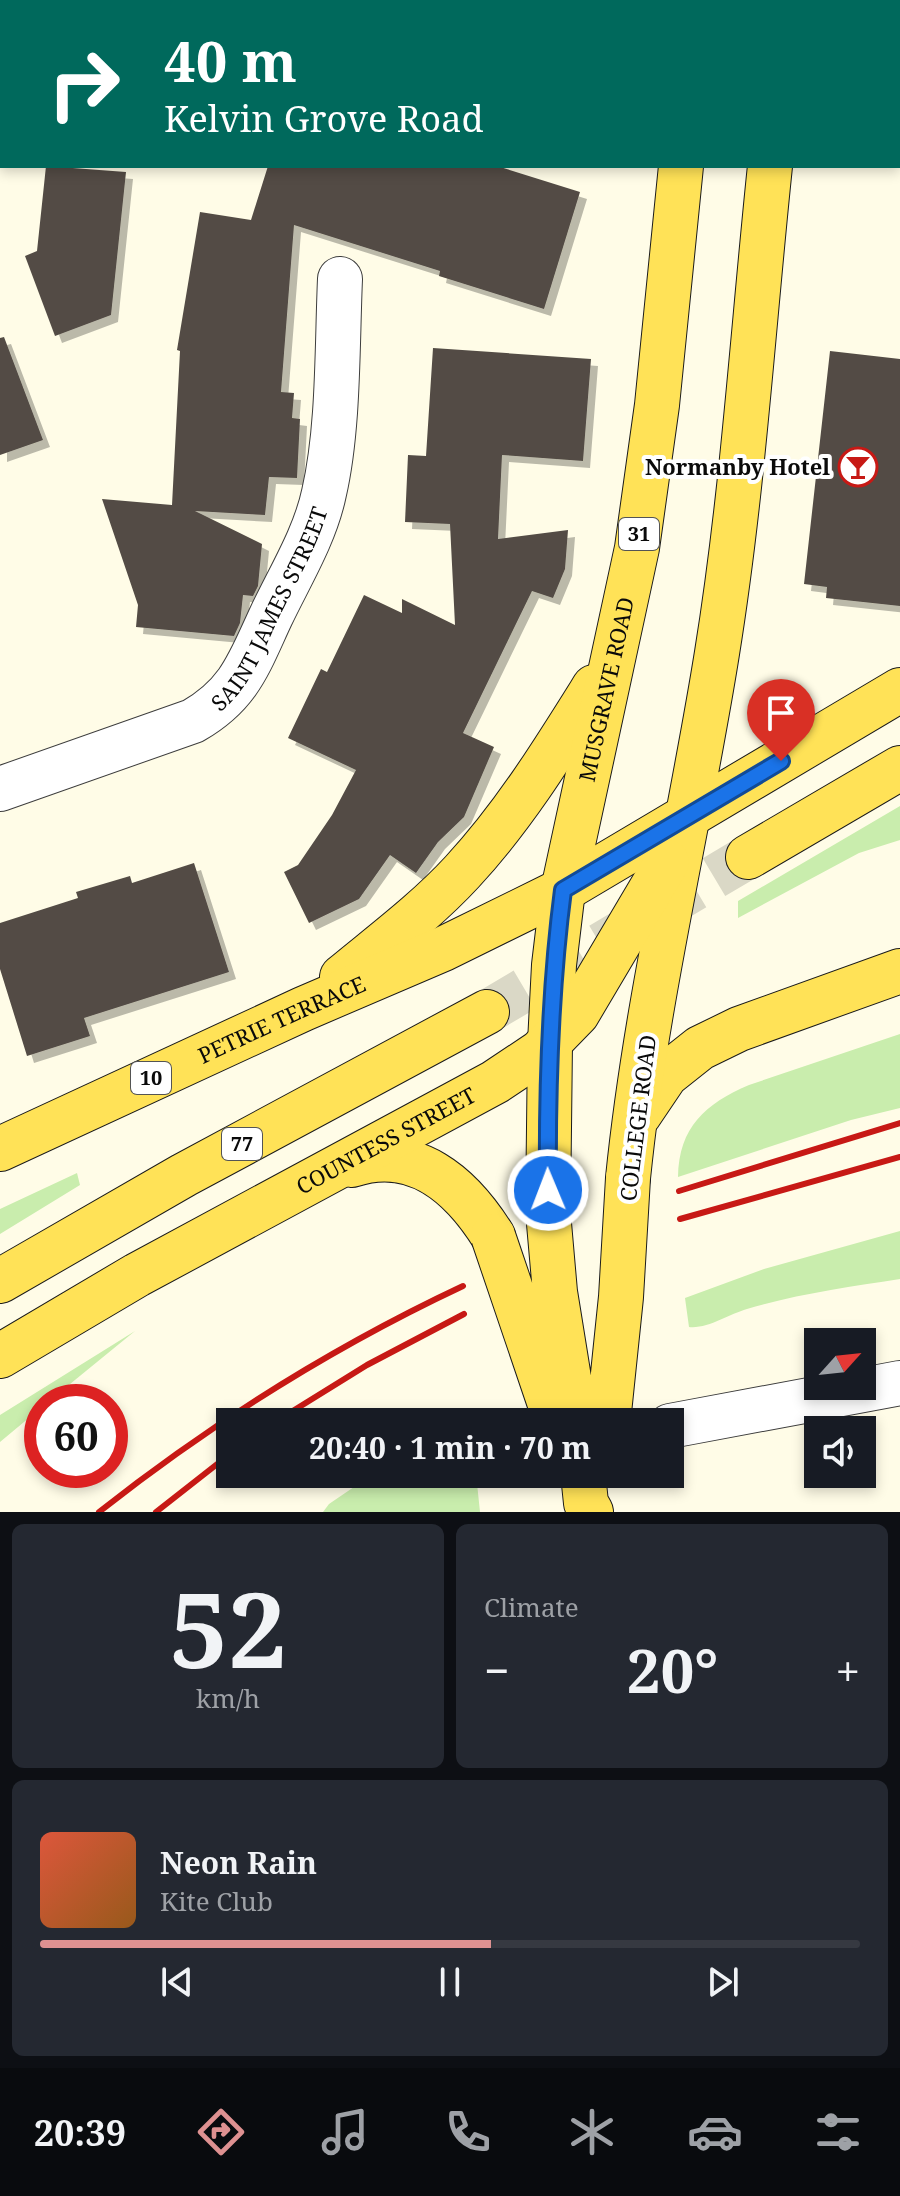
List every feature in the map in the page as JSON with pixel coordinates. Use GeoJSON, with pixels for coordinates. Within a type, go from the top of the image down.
{"type":"FeatureCollection","features":[{"type":"Feature","properties":{"kind":"main road","name":"MUSGRAVE ROAD"},"geometry":{"type":"LineString","coordinates":[[574,1408],[555,1292],[548,1212],[554,965],[563,890],[610,661],[637,548],[648,480],[681,168]]}},
{"type":"Feature","properties":{"kind":"main road"},"geometry":{"type":"LineString","coordinates":[[686,824],[727,592],[770,168]]}},
{"type":"Feature","properties":{"kind":"main road"},"geometry":{"type":"LineString","coordinates":[[303,1009],[408,923],[461,873],[542,770],[610,661]]}},
{"type":"Feature","properties":{"kind":"main road"},"geometry":{"type":"LineString","coordinates":[[686,824],[900,690]]}},
{"type":"Feature","properties":{"kind":"main road"},"geometry":{"type":"LineString","coordinates":[[748,857],[900,768]]}},
{"type":"Feature","properties":{"kind":"main road","name":"10"},"geometry":{"type":"LineString","coordinates":[[563,890],[686,824]]}},
{"type":"Feature","properties":{"kind":"main road","name":"COUNTESS STREET"},"geometry":{"type":"LineString","coordinates":[[0,1356],[137,1275],[495,1082],[550,1043],[577,1014],[686,824]]}},
{"type":"Feature","properties":{"kind":"main road","name":"COLLEGE ROAD"},"geometry":{"type":"LineString","coordinates":[[609,1408],[621,1297],[628,1178],[665,926],[686,824]]}},
{"type":"Feature","properties":{"kind":"main road","name":"PETRIE TERRACE"},"geometry":{"type":"LineString","coordinates":[[0,1149],[303,1009],[443,949],[563,890]]}},
{"type":"Feature","properties":{"kind":"main road"},"geometry":{"type":"LineString","coordinates":[[637,1118],[666,1075],[700,1048],[739,1029],[900,971]]}},
{"type":"Feature","properties":{"kind":"main road","name":"77"},"geometry":{"type":"LineString","coordinates":[[0,1281],[184,1175],[487,1012]]}},
{"type":"Feature","properties":{"kind":"main road"},"geometry":{"type":"LineString","coordinates":[[336,1170],[370,1159],[404,1161],[437,1173],[464,1196],[493,1236],[551,1408]]}},
{"type":"Feature","properties":{"kind":"street","name":"SAINT JAMES STREET"},"geometry":{"type":"LineString","coordinates":[[0,789],[193,721],[219,704],[239,682],[313,528],[324,494],[331,446],[340,279]]}},
{"type":"Feature","properties":{"kind":"street"},"geometry":{"type":"LineString","coordinates":[[684,1424],[898,1386]]}},
{"type":"Feature","properties":{"kind":"green space"},"geometry":{"type":"Polygon","coordinates":[[[900,806],[900,840],[859,853],[738,918],[738,901],[900,806]]]}},
{"type":"Feature","properties":{"kind":"green space"},"geometry":{"type":"Polygon","coordinates":[[[900,1034],[900,1108],[851,1120],[678,1177],[683,1144],[689,1131],[697,1119],[719,1100],[749,1085],[900,1034]]]}},
{"type":"Feature","properties":{"kind":"green space"},"geometry":{"type":"Polygon","coordinates":[[[77,1173],[80,1185],[0,1234],[0,1209],[77,1173]]]}},
{"type":"Feature","properties":{"kind":"green space"},"geometry":{"type":"Polygon","coordinates":[[[900,1231],[900,1279],[785,1299],[747,1309],[704,1326],[689,1327],[685,1298],[764,1269],[900,1231]]]}},
{"type":"Feature","properties":{"kind":"green space"},"geometry":{"type":"Polygon","coordinates":[[[135,1331],[70,1384],[50,1384],[135,1331]]]}},
{"type":"Feature","properties":{"kind":"green space"},"geometry":{"type":"Polygon","coordinates":[[[24,1400],[24,1422],[0,1442],[0,1415],[24,1400]]]}},
{"type":"Feature","properties":{"kind":"green space"},"geometry":{"type":"Polygon","coordinates":[[[352,1488],[477,1488],[480,1512],[323,1512],[329,1504],[352,1488]]]}},
{"type":"Feature","properties":{"kind":"building"},"geometry":{"type":"Polygon","coordinates":[[[46,168],[126,172],[111,315],[55,336],[25,256],[37,251],[46,168]]]}},
{"type":"Feature","properties":{"kind":"building"},"geometry":{"type":"Polygon","coordinates":[[[267,168],[503,168],[580,192],[544,309],[439,276],[440,271],[294,225],[281,392],[294,393],[292,418],[300,419],[297,478],[269,477],[265,515],[195,511],[262,544],[258,586],[253,596],[243,595],[240,623],[234,636],[136,627],[138,605],[102,499],[172,505],[180,351],[177,350],[200,212],[251,220],[267,168]]]}},
{"type":"Feature","properties":{"kind":"building"},"geometry":{"type":"Polygon","coordinates":[[[4,337],[43,440],[0,455],[0,338],[4,337]]]}},
{"type":"Feature","properties":{"kind":"building"},"geometry":{"type":"Polygon","coordinates":[[[433,348],[591,359],[583,461],[502,455],[498,539],[568,530],[565,569],[553,598],[532,591],[463,733],[494,747],[464,817],[438,842],[416,873],[390,855],[359,899],[309,923],[284,872],[298,865],[332,815],[356,770],[288,738],[321,669],[327,672],[364,595],[402,613],[402,599],[455,625],[450,524],[405,522],[408,455],[426,456],[433,348]]]}},
{"type":"Feature","properties":{"kind":"building"},"geometry":{"type":"Polygon","coordinates":[[[830,351],[900,359],[900,606],[826,598],[827,587],[804,584],[830,351]]]}},
{"type":"Feature","properties":{"kind":"building"},"geometry":{"type":"Polygon","coordinates":[[[194,863],[229,972],[84,1018],[90,1036],[27,1056],[0,969],[0,923],[78,898],[76,892],[130,876],[132,883],[194,863]]]}},
{"type":"Feature","properties":{"kind":"tunnel"},"geometry":{"type":"LineString","coordinates":[[487,1012],[748,857]]}},
{"type":"Feature","properties":{"kind":"railway"},"geometry":{"type":"LineString","coordinates":[[679,1191],[900,1123]]}},
{"type":"Feature","properties":{"kind":"railway"},"geometry":{"type":"LineString","coordinates":[[680,1219],[900,1157]]}},
{"type":"Feature","properties":{"kind":"railway"},"geometry":{"type":"LineString","coordinates":[[99,1512],[185,1448],[275,1388],[367,1335],[463,1286]]}},
{"type":"Feature","properties":{"kind":"railway"},"geometry":{"type":"LineString","coordinates":[[298,1408],[367,1365],[464,1314]]}},
{"type":"Feature","properties":{"kind":"railway"},"geometry":{"type":"LineString","coordinates":[[156,1512],[216,1465]]}},
{"type":"Feature","properties":{"kind":"place","name":"Normanby Hotel"},"geometry":{"type":"Point","coordinates":[858,467]}},
{"type":"Feature","properties":{"kind":"route"},"geometry":{"type":"LineString","coordinates":[[548,1190],[550,1043],[554,965],[563,890],[781,761]]}}]}
